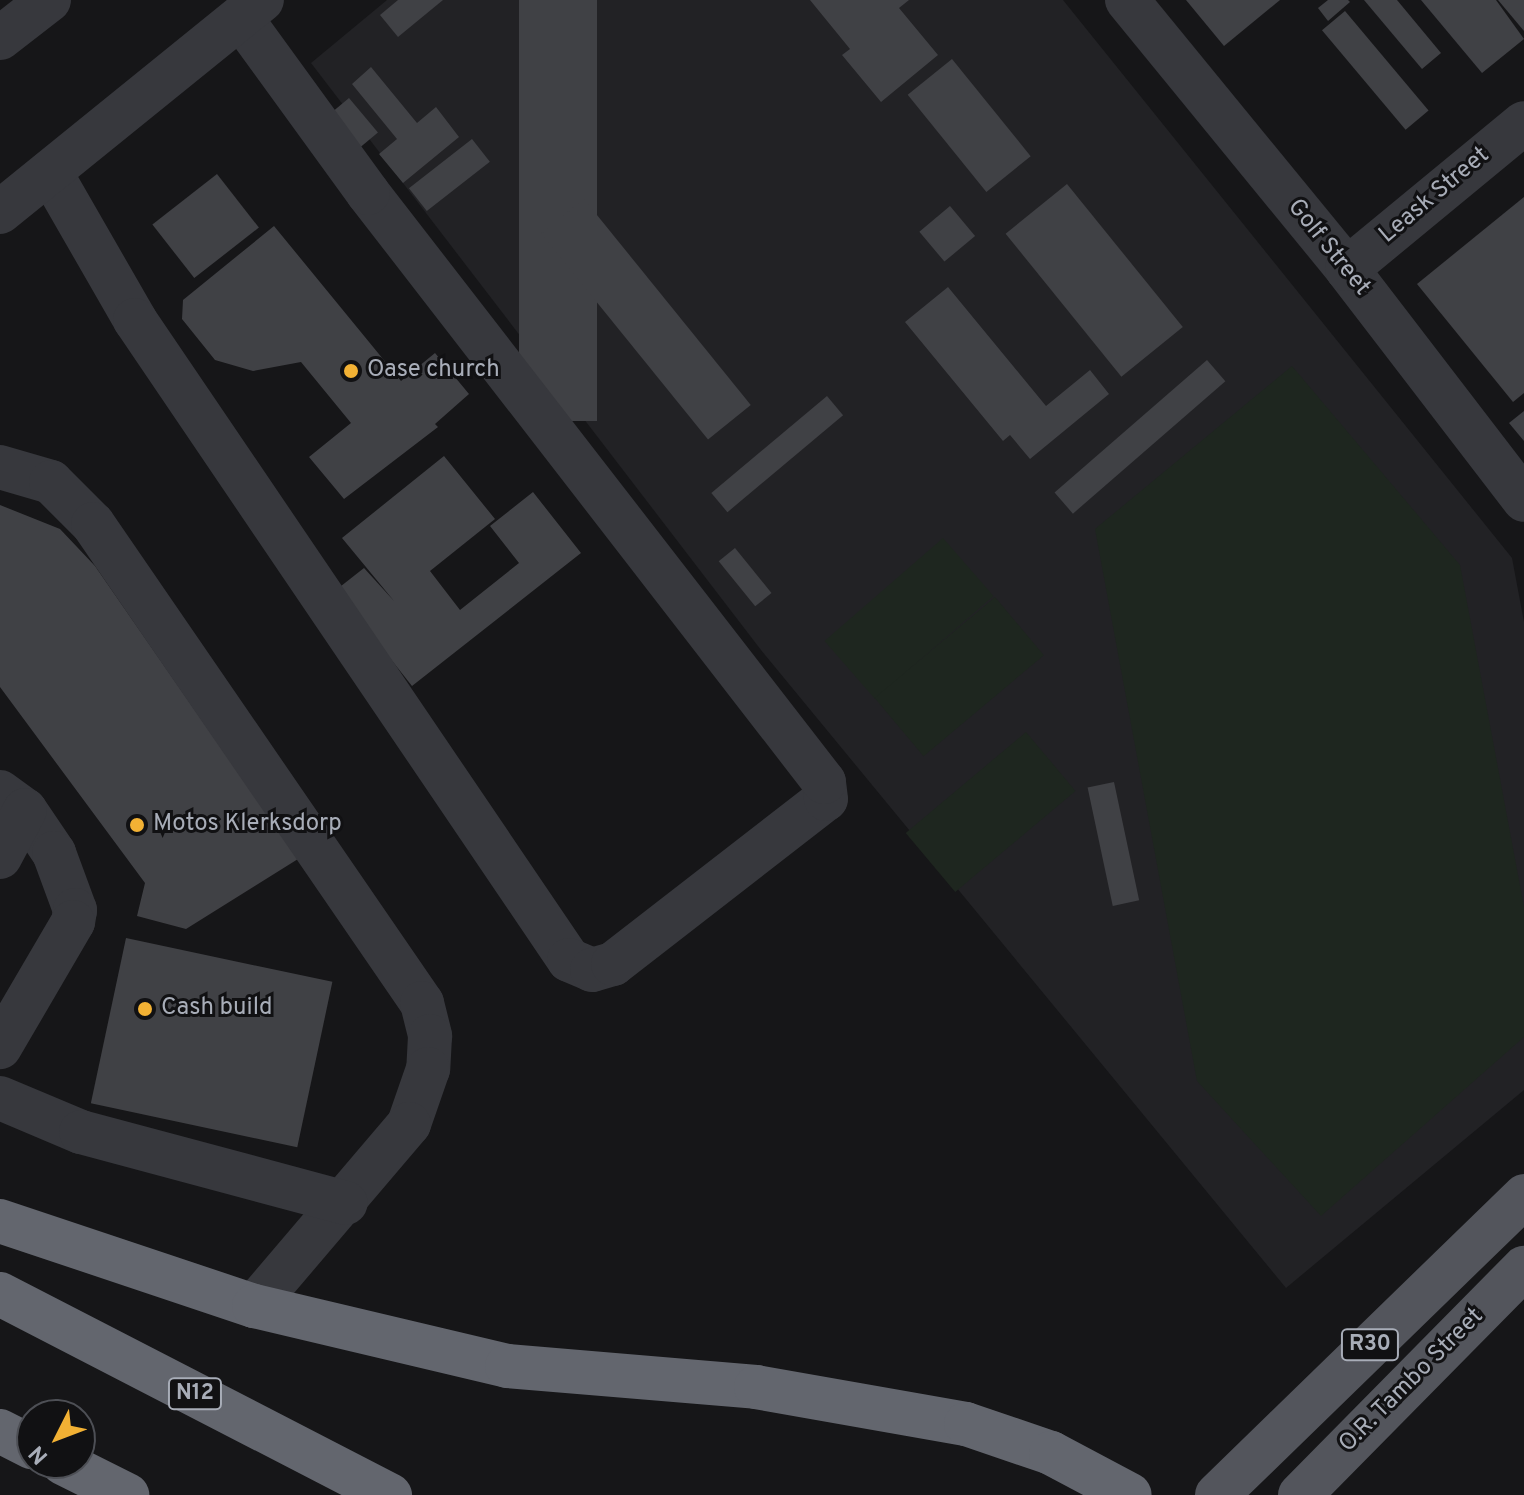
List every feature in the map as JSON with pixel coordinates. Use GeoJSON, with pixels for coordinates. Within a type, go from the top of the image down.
{"type":"FeatureCollection","features":[{"type":"Feature","properties":{"kind":"highway"},"geometry":{"type":"LineString","coordinates":[[0,1221],[254,1306],[507,1366],[756,1387],[966,1424],[1051,1453],[1130,1495]]}},
{"type":"Feature","properties":{"kind":"highway","name":"N12"},"geometry":{"type":"LineString","coordinates":[[0,1294],[390,1495]]}},
{"type":"Feature","properties":{"kind":"highway"},"geometry":{"type":"LineString","coordinates":[[95,1479],[127,1495]]}},
{"type":"Feature","properties":{"kind":"main road","name":"R30"},"geometry":{"type":"LineString","coordinates":[[1217,1495],[1524,1196]]}},
{"type":"Feature","properties":{"kind":"main road","name":"O.R. Tambo Street"},"geometry":{"type":"LineString","coordinates":[[1300,1495],[1524,1268]]}},
{"type":"Feature","properties":{"kind":"street"},"geometry":{"type":"LineString","coordinates":[[0,38],[49,0]]}},
{"type":"Feature","properties":{"kind":"street","name":"Golf Street"},"geometry":{"type":"LineString","coordinates":[[1127,0],[1347,269],[1524,500]]}},
{"type":"Feature","properties":{"kind":"street"},"geometry":{"type":"LineString","coordinates":[[0,212],[252,9],[368,193],[824,782],[826,799],[613,964],[592,970],[569,960],[135,320],[50,172]]}},
{"type":"Feature","properties":{"kind":"street","name":"Leask Street"},"geometry":{"type":"LineString","coordinates":[[1347,269],[1524,123]]}},
{"type":"Feature","properties":{"kind":"street"},"geometry":{"type":"LineString","coordinates":[[0,467],[51,482],[93,524],[422,1003],[430,1036],[428,1069],[409,1124],[346,1203],[254,1306]]}},
{"type":"Feature","properties":{"kind":"street"},"geometry":{"type":"LineString","coordinates":[[0,857],[13,801]]}},
{"type":"Feature","properties":{"kind":"street"},"geometry":{"type":"LineString","coordinates":[[0,1047],[75,916],[54,853],[13,801]]}},
{"type":"Feature","properties":{"kind":"street"},"geometry":{"type":"LineString","coordinates":[[0,1098],[81,1132],[346,1203]]}},
{"type":"Feature","properties":{"kind":"shaded area"},"geometry":{"type":"Polygon","coordinates":[[[387,0],[1063,0],[1512,558],[1524,622],[1524,1090],[1286,1288],[761,650],[311,63],[387,0]]]}},
{"type":"Feature","properties":{"kind":"shaded area"},"geometry":{"type":"Polygon","coordinates":[[[1292,366],[1460,565],[1524,907],[1524,1037],[1321,1216],[1197,1081],[1095,529],[1292,366]]]}},
{"type":"Feature","properties":{"kind":"shaded area"},"geometry":{"type":"Polygon","coordinates":[[[943,538],[994,596],[875,699],[825,641],[943,538]]]}},
{"type":"Feature","properties":{"kind":"shaded area"},"geometry":{"type":"Polygon","coordinates":[[[995,597],[1044,655],[924,756],[875,698],[995,597]]]}},
{"type":"Feature","properties":{"kind":"shaded area"},"geometry":{"type":"Polygon","coordinates":[[[1026,732],[1075,791],[955,892],[906,833],[1026,732]]]}},
{"type":"Feature","properties":{"kind":"building"},"geometry":{"type":"Polygon","coordinates":[[[398,0],[443,0],[398,37],[380,15],[398,0]]]}},
{"type":"Feature","properties":{"kind":"building"},"geometry":{"type":"Polygon","coordinates":[[[519,0],[597,0],[597,421],[519,421],[519,0]]]}},
{"type":"Feature","properties":{"kind":"building"},"geometry":{"type":"Polygon","coordinates":[[[810,0],[909,0],[899,8],[938,55],[881,102],[842,55],[850,49],[810,0]]]}},
{"type":"Feature","properties":{"kind":"building"},"geometry":{"type":"Polygon","coordinates":[[[1186,0],[1280,0],[1224,46],[1186,0]]]}},
{"type":"Feature","properties":{"kind":"building"},"geometry":{"type":"Polygon","coordinates":[[[1328,0],[1350,2],[1328,21],[1318,8],[1328,0]]]}},
{"type":"Feature","properties":{"kind":"building"},"geometry":{"type":"Polygon","coordinates":[[[1364,0],[1397,0],[1441,53],[1422,69],[1364,0]]]}},
{"type":"Feature","properties":{"kind":"building"},"geometry":{"type":"Polygon","coordinates":[[[1421,0],[1496,0],[1524,39],[1482,73],[1421,0]]]}},
{"type":"Feature","properties":{"kind":"building"},"geometry":{"type":"Polygon","coordinates":[[[1498,0],[1524,0],[1524,31],[1498,0]]]}},
{"type":"Feature","properties":{"kind":"building"},"geometry":{"type":"Polygon","coordinates":[[[1345,11],[1429,111],[1406,130],[1322,30],[1345,11]]]}},
{"type":"Feature","properties":{"kind":"building"},"geometry":{"type":"Polygon","coordinates":[[[952,59],[1031,156],[986,192],[908,95],[952,59]]]}},
{"type":"Feature","properties":{"kind":"building"},"geometry":{"type":"Polygon","coordinates":[[[371,67],[417,123],[436,107],[459,137],[403,183],[379,154],[397,139],[352,84],[371,67]]]}},
{"type":"Feature","properties":{"kind":"building"},"geometry":{"type":"Polygon","coordinates":[[[349,98],[378,132],[359,149],[330,114],[349,98]]]}},
{"type":"Feature","properties":{"kind":"building"},"geometry":{"type":"Polygon","coordinates":[[[472,139],[490,162],[427,211],[409,188],[472,139]]]}},
{"type":"Feature","properties":{"kind":"building"},"geometry":{"type":"Polygon","coordinates":[[[217,174],[259,228],[194,278],[152,224],[217,174]]]}},
{"type":"Feature","properties":{"kind":"building"},"geometry":{"type":"Polygon","coordinates":[[[1067,184],[1183,327],[1121,377],[1006,234],[1067,184]]]}},
{"type":"Feature","properties":{"kind":"building"},"geometry":{"type":"Polygon","coordinates":[[[1524,197],[1524,393],[1513,402],[1417,284],[1524,197]]]}},
{"type":"Feature","properties":{"kind":"building"},"geometry":{"type":"Polygon","coordinates":[[[584,199],[751,405],[708,440],[541,234],[584,199]]]}},
{"type":"Feature","properties":{"kind":"building"},"geometry":{"type":"Polygon","coordinates":[[[950,206],[975,236],[944,262],[919,232],[950,206]]]}},
{"type":"Feature","properties":{"kind":"building","name":"Oase church"},"geometry":{"type":"Polygon","coordinates":[[[274,226],[401,381],[435,353],[469,394],[435,424],[438,427],[344,499],[309,457],[351,423],[301,362],[253,371],[215,360],[182,319],[183,300],[274,226]]]}},
{"type":"Feature","properties":{"kind":"building"},"geometry":{"type":"Polygon","coordinates":[[[948,287],[1046,406],[1090,370],[1109,394],[1030,459],[1010,435],[1003,441],[905,322],[948,287]]]}},
{"type":"Feature","properties":{"kind":"building"},"geometry":{"type":"Polygon","coordinates":[[[1207,360],[1225,381],[1073,514],[1055,493],[1207,360]]]}},
{"type":"Feature","properties":{"kind":"building"},"geometry":{"type":"Polygon","coordinates":[[[827,396],[843,415],[727,512],[711,493],[827,396]]]}},
{"type":"Feature","properties":{"kind":"building"},"geometry":{"type":"Polygon","coordinates":[[[1524,411],[1524,441],[1509,423],[1524,411]]]}},
{"type":"Feature","properties":{"kind":"building"},"geometry":{"type":"Polygon","coordinates":[[[444,456],[495,519],[430,571],[460,610],[519,563],[490,526],[533,492],[581,553],[412,686],[336,590],[364,568],[394,601],[342,538],[444,456]]]}},
{"type":"Feature","properties":{"kind":"building"},"geometry":{"type":"Polygon","coordinates":[[[0,505],[60,529],[95,566],[298,859],[186,929],[137,916],[145,883],[0,687],[0,505]]]}},
{"type":"Feature","properties":{"kind":"building"},"geometry":{"type":"Polygon","coordinates":[[[735,548],[772,593],[755,606],[719,561],[735,548]]]}},
{"type":"Feature","properties":{"kind":"building"},"geometry":{"type":"Polygon","coordinates":[[[1114,782],[1139,900],[1113,906],[1088,788],[1114,782]]]}},
{"type":"Feature","properties":{"kind":"building"},"geometry":{"type":"Polygon","coordinates":[[[126,938],[332,982],[297,1147],[91,1103],[126,938]]]}},
{"type":"Feature","properties":{"kind":"place","name":"Oase church"},"geometry":{"type":"Point","coordinates":[351,371]}},
{"type":"Feature","properties":{"kind":"place","name":"Motos Klerksdorp"},"geometry":{"type":"Point","coordinates":[137,825]}},
{"type":"Feature","properties":{"kind":"place","name":"Cash build"},"geometry":{"type":"Point","coordinates":[145,1009]}}]}
